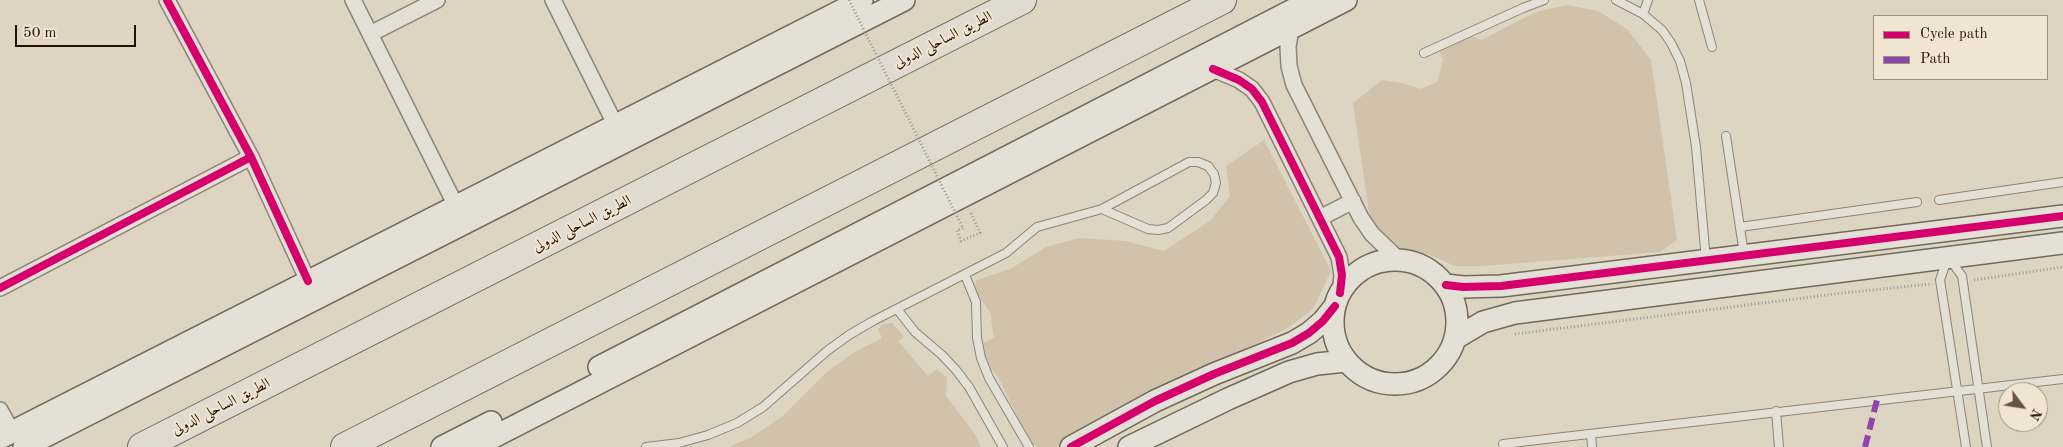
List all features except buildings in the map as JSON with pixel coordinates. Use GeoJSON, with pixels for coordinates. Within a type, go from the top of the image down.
{"type":"FeatureCollection","features":[{"type":"Feature","properties":{"kind":"highway","name":"الطريق الساحلى الدولى"},"geometry":{"type":"LineString","coordinates":[[142,447],[1022,0]]}},
{"type":"Feature","properties":{"kind":"highway"},"geometry":{"type":"LineString","coordinates":[[345,447],[1222,0]]}},
{"type":"Feature","properties":{"kind":"main road"},"geometry":{"type":"LineString","coordinates":[[12,439],[308,281],[862,0]]}},
{"type":"Feature","properties":{"kind":"main road"},"geometry":{"type":"LineString","coordinates":[[12,439],[904,0]]}},
{"type":"Feature","properties":{"kind":"main road"},"geometry":{"type":"LineString","coordinates":[[442,447],[1312,0]]}},
{"type":"Feature","properties":{"kind":"main road"},"geometry":{"type":"LineString","coordinates":[[474,447],[1346,0]]}},
{"type":"Feature","properties":{"kind":"main road"},"geometry":{"type":"LineString","coordinates":[[1446,285],[1463,287],[1501,286],[1744,254],[2063,216]]}},
{"type":"Feature","properties":{"kind":"main road"},"geometry":{"type":"LineString","coordinates":[[1945,230],[1948,257]]}},
{"type":"Feature","properties":{"kind":"main road"},"geometry":{"type":"LineString","coordinates":[[1456,338],[1469,328],[1483,322],[1515,313],[2063,243]]}},
{"type":"Feature","properties":{"kind":"main road"},"geometry":{"type":"LineString","coordinates":[[1071,447],[1172,393],[1309,333],[1323,321],[1337,299],[1353,276],[1371,264],[1384,260],[1398,259],[1425,267],[1446,285],[1453,297],[1457,310],[1456,338],[1449,354],[1441,364],[1419,380],[1393,384],[1373,380],[1356,371],[1346,361],[1339,348],[1334,335],[1333,320],[1337,299]]}},
{"type":"Feature","properties":{"kind":"main road"},"geometry":{"type":"LineString","coordinates":[[1129,447],[1289,372],[1317,364],[1346,361]]}},
{"type":"Feature","properties":{"kind":"street"},"geometry":{"type":"LineString","coordinates":[[167,0],[251,157],[308,281]]}},
{"type":"Feature","properties":{"kind":"street"},"geometry":{"type":"LineString","coordinates":[[353,0],[456,206]]}},
{"type":"Feature","properties":{"kind":"street"},"geometry":{"type":"LineString","coordinates":[[370,34],[437,0]]}},
{"type":"Feature","properties":{"kind":"street"},"geometry":{"type":"LineString","coordinates":[[553,0],[616,126]]}},
{"type":"Feature","properties":{"kind":"street"},"geometry":{"type":"LineString","coordinates":[[1291,28],[1288,46],[1289,66],[1294,85],[1361,218],[1372,234],[1398,259]]}},
{"type":"Feature","properties":{"kind":"street"},"geometry":{"type":"LineString","coordinates":[[1213,69],[1238,80],[1252,89],[1262,102],[1339,257],[1342,275],[1337,299]]}},
{"type":"Feature","properties":{"kind":"street"},"geometry":{"type":"LineString","coordinates":[[0,288],[251,157]]}},
{"type":"Feature","properties":{"kind":"street"},"geometry":{"type":"LineString","coordinates":[[1320,218],[1354,201]]}},
{"type":"Feature","properties":{"kind":"street"},"geometry":{"type":"LineString","coordinates":[[0,410],[12,439]]}},
{"type":"Feature","properties":{"kind":"lane"},"geometry":{"type":"LineString","coordinates":[[1424,54],[1522,8],[1544,0]]}},
{"type":"Feature","properties":{"kind":"lane"},"geometry":{"type":"LineString","coordinates":[[1616,0],[1643,14],[1662,30],[1672,43],[1682,68],[1696,147],[1706,260]]}},
{"type":"Feature","properties":{"kind":"lane"},"geometry":{"type":"LineString","coordinates":[[1643,14],[1648,0]]}},
{"type":"Feature","properties":{"kind":"lane"},"geometry":{"type":"LineString","coordinates":[[1699,0],[1712,47]]}},
{"type":"Feature","properties":{"kind":"lane"},"geometry":{"type":"LineString","coordinates":[[1726,136],[1744,254]]}},
{"type":"Feature","properties":{"kind":"lane"},"geometry":{"type":"LineString","coordinates":[[646,447],[679,443],[708,435],[736,423],[763,407],[827,351],[849,335],[1006,253],[1038,227],[1102,209],[1189,162],[1198,162],[1208,166],[1214,174],[1216,183],[1213,193],[1168,228],[1148,229],[1102,209]]}},
{"type":"Feature","properties":{"kind":"lane"},"geometry":{"type":"LineString","coordinates":[[1939,200],[2063,182]]}},
{"type":"Feature","properties":{"kind":"lane"},"geometry":{"type":"LineString","coordinates":[[1740,227],[1917,202]]}},
{"type":"Feature","properties":{"kind":"lane"},"geometry":{"type":"LineString","coordinates":[[1966,447],[1940,284],[1941,274],[1948,257],[1959,271],[1963,281],[1987,447]]}},
{"type":"Feature","properties":{"kind":"lane"},"geometry":{"type":"LineString","coordinates":[[966,275],[976,302],[977,338],[981,358],[989,378],[1030,447]]}},
{"type":"Feature","properties":{"kind":"lane"},"geometry":{"type":"LineString","coordinates":[[897,309],[915,332],[956,370],[969,387],[1003,447]]}},
{"type":"Feature","properties":{"kind":"lane"},"geometry":{"type":"LineString","coordinates":[[1503,444],[2063,379]]}},
{"type":"Feature","properties":{"kind":"lane"},"geometry":{"type":"LineString","coordinates":[[1776,411],[1779,447]]}},
{"type":"Feature","properties":{"kind":"lane"},"geometry":{"type":"LineString","coordinates":[[1591,434],[1592,447]]}},
{"type":"Feature","properties":{"kind":"path"},"geometry":{"type":"LineString","coordinates":[[849,0],[964,228],[957,230],[961,241],[980,233],[964,197]]}},
{"type":"Feature","properties":{"kind":"path"},"geometry":{"type":"LineString","coordinates":[[1963,281],[2063,266]]}},
{"type":"Feature","properties":{"kind":"path"},"geometry":{"type":"LineString","coordinates":[[1513,334],[1833,294],[1940,284]]}},
{"type":"Feature","properties":{"kind":"shaded area"},"geometry":{"type":"Polygon","coordinates":[[[1567,5],[1598,11],[1627,29],[1651,60],[1677,240],[1660,252],[1484,266],[1455,266],[1432,256],[1396,247],[1371,225],[1353,103],[1382,80],[1402,83],[1421,89],[1437,82],[1443,60],[1438,47],[1467,34],[1481,40],[1536,12],[1567,5]]]}},
{"type":"Feature","properties":{"kind":"shaded area"},"geometry":{"type":"Polygon","coordinates":[[[1264,140],[1331,271],[1313,309],[1286,329],[1221,360],[1056,447],[1036,447],[1027,436],[997,375],[982,360],[981,344],[994,338],[990,312],[973,288],[977,280],[1010,269],[1046,247],[1080,238],[1126,241],[1164,251],[1210,221],[1230,196],[1226,166],[1264,140]]]}},
{"type":"Feature","properties":{"kind":"shaded area"},"geometry":{"type":"Polygon","coordinates":[[[892,323],[904,337],[898,341],[928,376],[937,369],[947,378],[946,396],[975,434],[981,447],[728,447],[750,438],[783,416],[827,372],[853,353],[882,338],[878,329],[884,324],[892,323]]]}},
{"type":"Feature","properties":{"kind":"marked path"},"geometry":{"type":"LineString","coordinates":[[1865,447],[1877,400]]}},
{"type":"Feature","properties":{"kind":"cycle path"},"geometry":{"type":"LineString","coordinates":[[167,0],[251,157],[308,281]]}},
{"type":"Feature","properties":{"kind":"cycle path"},"geometry":{"type":"LineString","coordinates":[[1213,69],[1239,80],[1252,89],[1262,102],[1339,257],[1342,275],[1340,293]]}},
{"type":"Feature","properties":{"kind":"cycle path"},"geometry":{"type":"LineString","coordinates":[[0,288],[251,157]]}},
{"type":"Feature","properties":{"kind":"cycle path"},"geometry":{"type":"LineString","coordinates":[[1446,285],[1463,287],[1501,286],[2063,216]]}},
{"type":"Feature","properties":{"kind":"cycle path"},"geometry":{"type":"LineString","coordinates":[[1071,447],[1155,401],[1214,374],[1292,343],[1309,333],[1323,321],[1335,306]]}}]}
